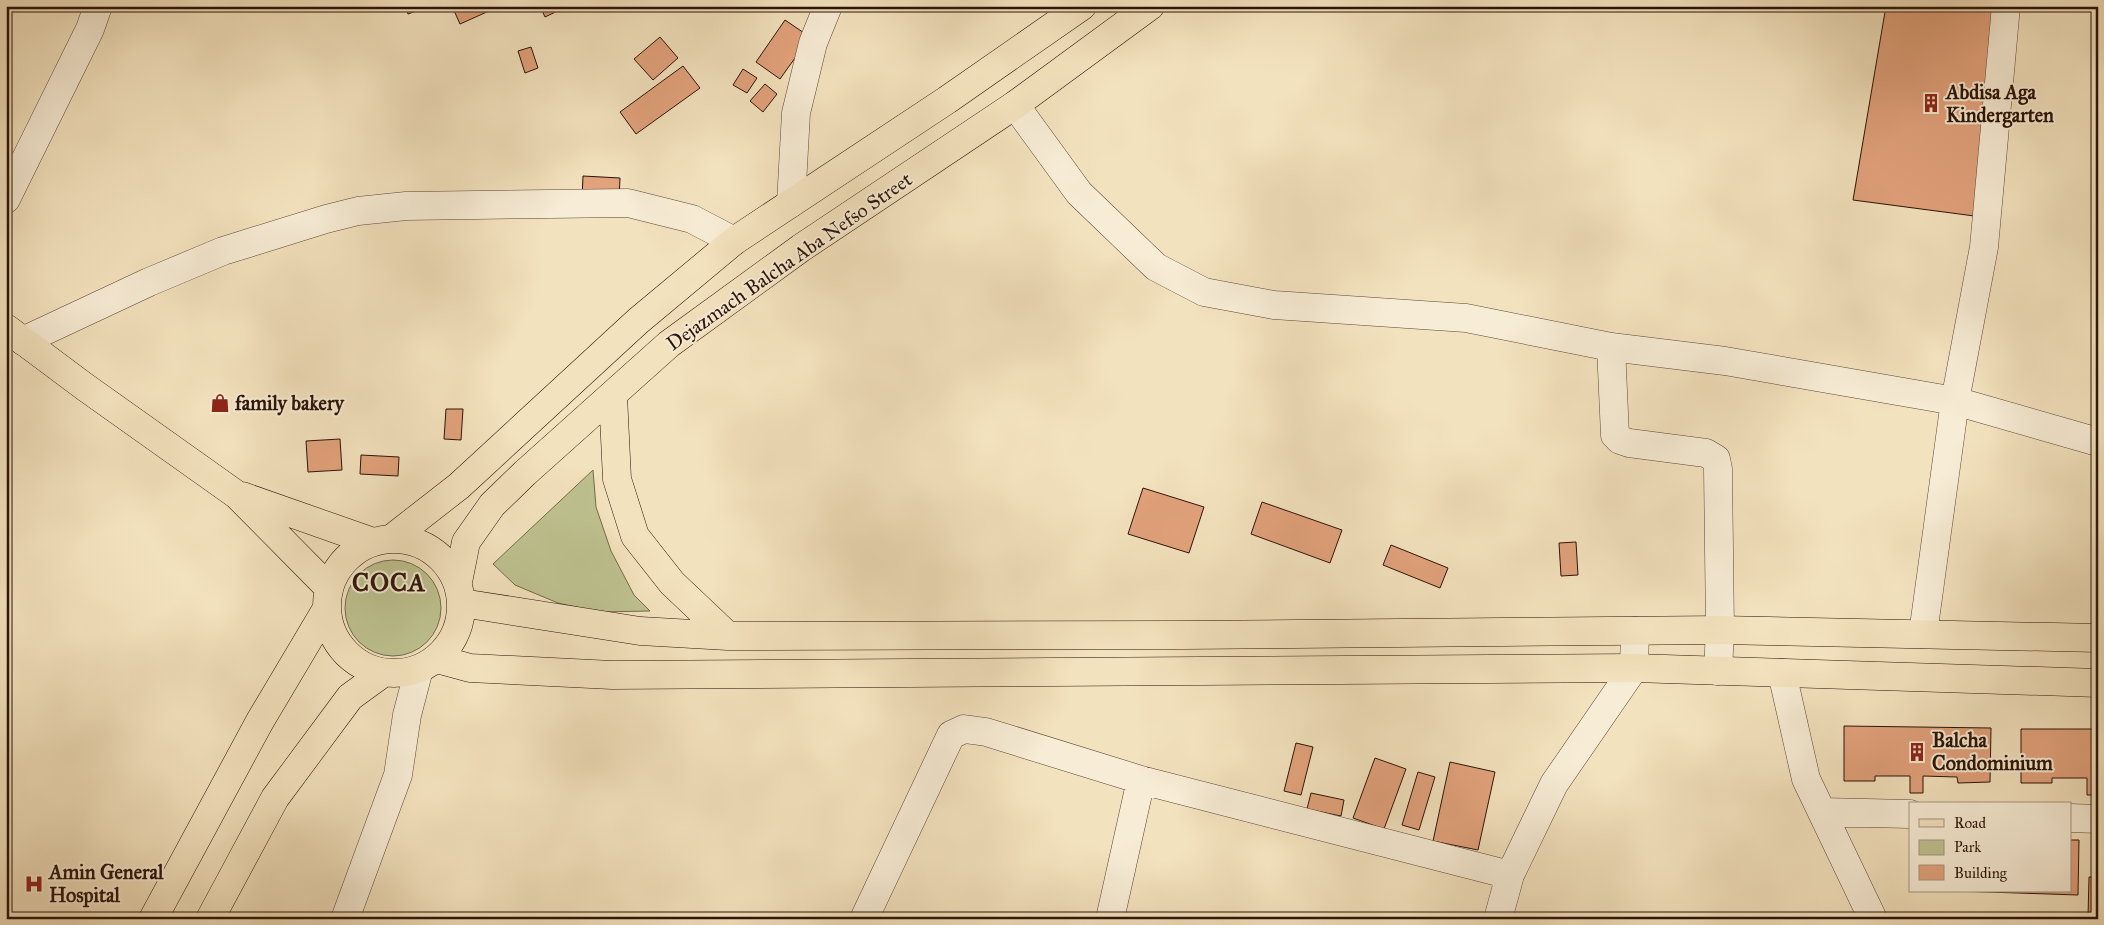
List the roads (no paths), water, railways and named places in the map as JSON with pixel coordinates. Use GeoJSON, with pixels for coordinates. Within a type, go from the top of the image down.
{"type":"FeatureCollection","features":[{"type":"Feature","properties":{"kind":"main road","name":"Dejazmach Balcha Aba Nefso Street"},"geometry":{"type":"LineString","coordinates":[[382,540],[460,486],[638,321],[734,241],[947,100],[1082,6]]}},
{"type":"Feature","properties":{"kind":"main road","name":"Dejazmach Balcha Aba Nefso Street"},"geometry":{"type":"LineString","coordinates":[[460,593],[466,542],[492,505],[525,473],[670,344],[801,248],[1015,105],[1150,6]]}},
{"type":"Feature","properties":{"kind":"main road"},"geometry":{"type":"LineString","coordinates":[[15,335],[236,494],[328,599],[332,632],[343,651],[362,665],[383,673],[401,673],[428,664],[612,675],[1634,668],[2098,683]]}},
{"type":"Feature","properties":{"kind":"main road"},"geometry":{"type":"LineString","coordinates":[[613,396],[613,436],[617,479],[635,536],[672,583],[728,636]]}},
{"type":"Feature","properties":{"kind":"main road"},"geometry":{"type":"LineString","coordinates":[[236,494],[382,540],[412,541],[432,550],[447,564],[460,593],[460,624],[451,643],[428,664]]}},
{"type":"Feature","properties":{"kind":"main road"},"geometry":{"type":"LineString","coordinates":[[153,919],[328,599],[338,568],[354,552],[382,540]]}},
{"type":"Feature","properties":{"kind":"main road"},"geometry":{"type":"LineString","coordinates":[[460,593],[640,631],[728,636],[941,637],[1720,630],[2098,638]]}},
{"type":"Feature","properties":{"kind":"main road"},"geometry":{"type":"LineString","coordinates":[[210,919],[275,798],[350,697],[383,673]]}},
{"type":"Feature","properties":{"kind":"street"},"geometry":{"type":"LineString","coordinates":[[6,199],[90,29],[98,6]]}},
{"type":"Feature","properties":{"kind":"street"},"geometry":{"type":"LineString","coordinates":[[791,203],[796,113],[813,43],[828,6]]}},
{"type":"Feature","properties":{"kind":"street"},"geometry":{"type":"LineString","coordinates":[[1923,634],[1955,401],[1984,247],[2006,6]]}},
{"type":"Feature","properties":{"kind":"street"},"geometry":{"type":"LineString","coordinates":[[1015,105],[1079,193],[1156,267],[1204,292],[1274,305],[1466,318],[1611,347],[1725,361],[1955,401],[2098,442]]}},
{"type":"Feature","properties":{"kind":"street"},"geometry":{"type":"LineString","coordinates":[[15,335],[223,251],[358,211],[406,206],[628,203],[692,219],[734,241]]}},
{"type":"Feature","properties":{"kind":"street"},"geometry":{"type":"LineString","coordinates":[[1611,347],[1615,435],[1620,440],[1629,443],[1706,453],[1716,459],[1718,469],[1720,630],[1718,671]]}},
{"type":"Feature","properties":{"kind":"street"},"geometry":{"type":"LineString","coordinates":[[1498,919],[1510,875],[1554,784],[1634,668],[1635,631]]}},
{"type":"Feature","properties":{"kind":"street"},"geometry":{"type":"LineString","coordinates":[[346,919],[398,775],[407,715],[428,664]]}},
{"type":"Feature","properties":{"kind":"street"},"geometry":{"type":"LineString","coordinates":[[1782,673],[1806,779],[1873,919]]}},
{"type":"Feature","properties":{"kind":"street"},"geometry":{"type":"LineString","coordinates":[[864,919],[952,735],[964,729],[986,732],[1142,780],[1510,875]]}},
{"type":"Feature","properties":{"kind":"street"},"geometry":{"type":"LineString","coordinates":[[1110,919],[1142,780]]}},
{"type":"Feature","properties":{"kind":"street"},"geometry":{"type":"LineString","coordinates":[[1822,812],[1909,814]]}},
{"type":"Feature","properties":{"kind":"street"},"geometry":{"type":"LineString","coordinates":[[2072,818],[2098,819]]}},
{"type":"Feature","properties":{"kind":"place","name":"Abdisa Aga Kindergarten"},"geometry":{"type":"Point","coordinates":[1931,103]}},
{"type":"Feature","properties":{"kind":"place","name":"family bakery"},"geometry":{"type":"Point","coordinates":[220,403]}},
{"type":"Feature","properties":{"kind":"place","name":"Balcha Condominium"},"geometry":{"type":"Point","coordinates":[1917,752]}},
{"type":"Feature","properties":{"kind":"place","name":"Amin General Hospital"},"geometry":{"type":"Point","coordinates":[34,884]}},
{"type":"Feature","properties":{"kind":"district","name":"COCA"},"geometry":{"type":"Point","coordinates":[389,582]}}]}
